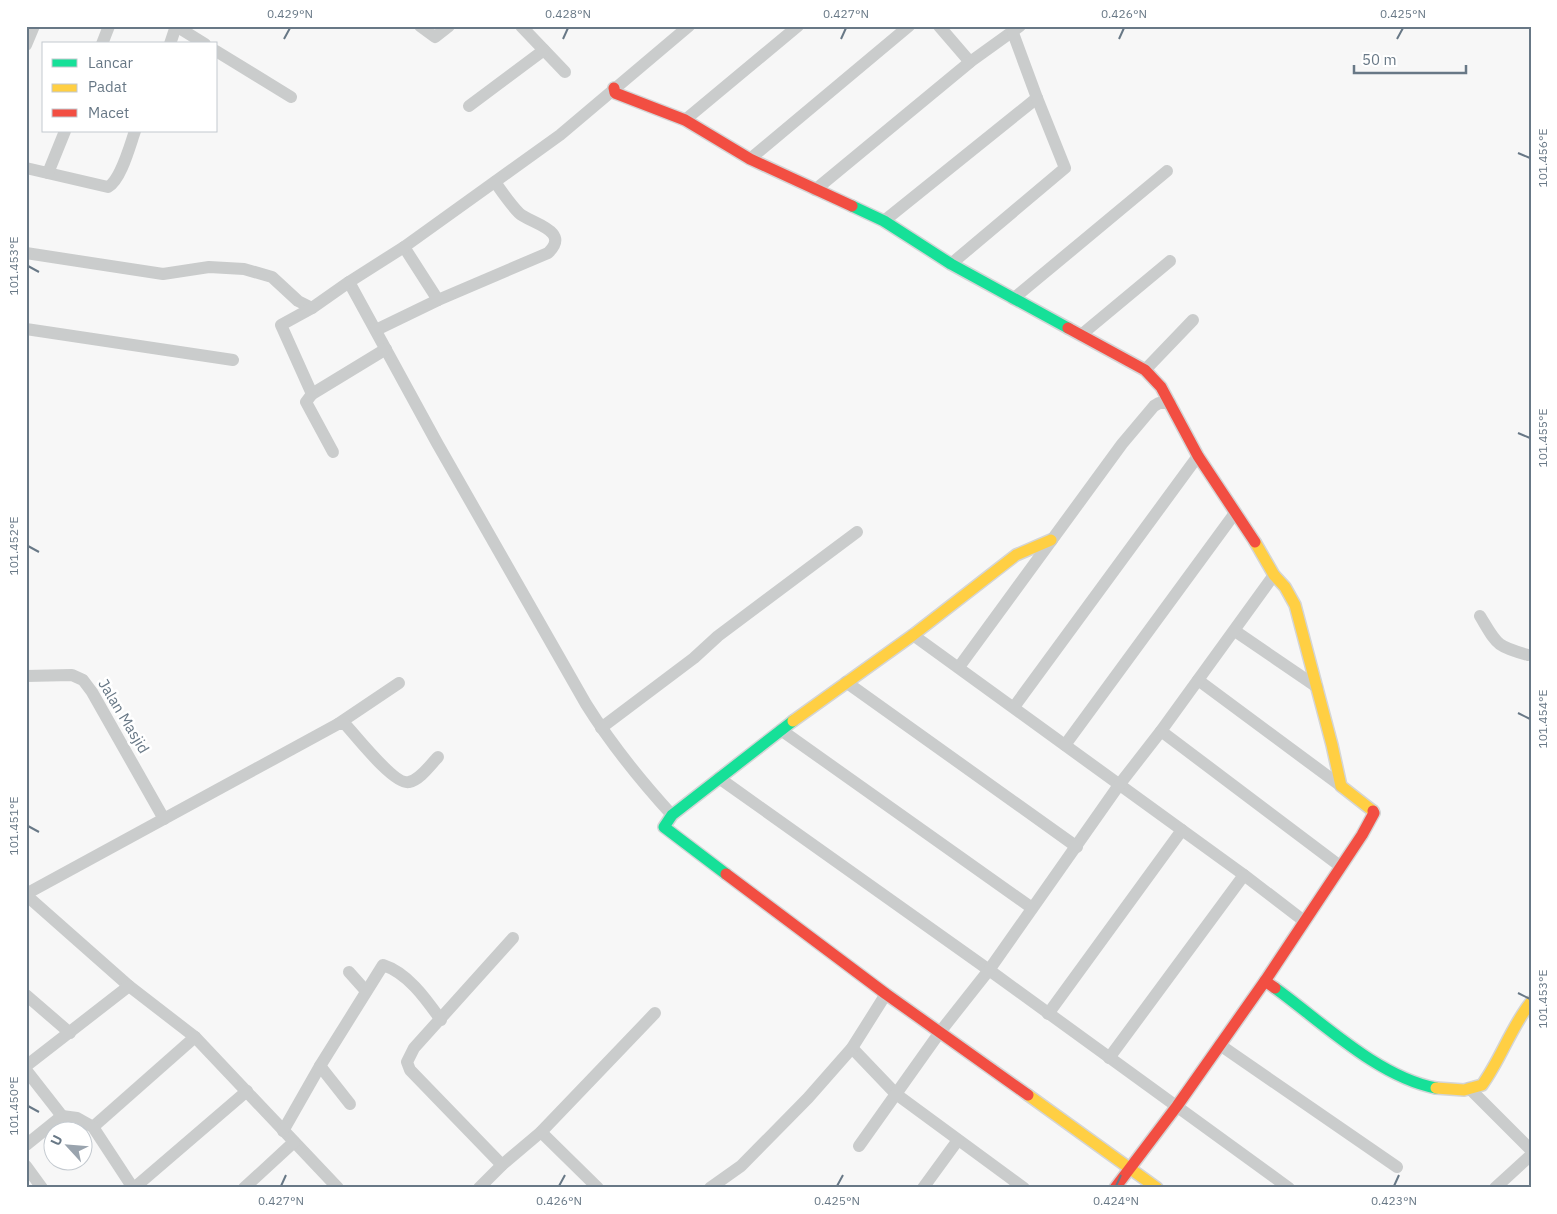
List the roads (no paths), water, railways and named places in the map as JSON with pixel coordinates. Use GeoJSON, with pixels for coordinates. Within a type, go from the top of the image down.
{"type":"FeatureCollection","features":[{"type":"Feature","properties":{"kind":"street"},"geometry":{"type":"LineString","coordinates":[[26,45],[34,26]]}},
{"type":"Feature","properties":{"kind":"street"},"geometry":{"type":"LineString","coordinates":[[103,42],[109,26]]}},
{"type":"Feature","properties":{"kind":"street"},"geometry":{"type":"LineString","coordinates":[[171,42],[176,26],[201,42]]}},
{"type":"Feature","properties":{"kind":"street"},"geometry":{"type":"LineString","coordinates":[[420,26],[434,37],[449,26]]}},
{"type":"Feature","properties":{"kind":"street"},"geometry":{"type":"LineString","coordinates":[[521,26],[565,72]]}},
{"type":"Feature","properties":{"kind":"street"},"geometry":{"type":"LineString","coordinates":[[312,394],[281,325],[312,308],[404,247],[560,135],[689,26]]}},
{"type":"Feature","properties":{"kind":"street"},"geometry":{"type":"LineString","coordinates":[[685,120],[798,26]]}},
{"type":"Feature","properties":{"kind":"street"},"geometry":{"type":"LineString","coordinates":[[750,159],[909,26]]}},
{"type":"Feature","properties":{"kind":"street"},"geometry":{"type":"LineString","coordinates":[[939,26],[970,62]]}},
{"type":"Feature","properties":{"kind":"street"},"geometry":{"type":"LineString","coordinates":[[815,190],[970,62],[1017,30],[1037,98],[1065,168],[951,264]]}},
{"type":"Feature","properties":{"kind":"street"},"geometry":{"type":"LineString","coordinates":[[469,106],[544,50]]}},
{"type":"Feature","properties":{"kind":"street"},"geometry":{"type":"LineString","coordinates":[[218,52],[291,97]]}},
{"type":"Feature","properties":{"kind":"street"},"geometry":{"type":"LineString","coordinates":[[614,88],[615,93],[685,120],[750,159],[884,221],[951,264],[1145,370],[1161,387],[1198,456],[1235,513],[1246,526],[1274,575],[1285,587],[1295,605],[1341,786]]}},
{"type":"Feature","properties":{"kind":"street"},"geometry":{"type":"LineString","coordinates":[[884,221],[1037,98]]}},
{"type":"Feature","properties":{"kind":"street"},"geometry":{"type":"LineString","coordinates":[[48,173],[65,132]]}},
{"type":"Feature","properties":{"kind":"street"},"geometry":{"type":"LineString","coordinates":[[26,168],[108,187],[112,185],[120,172],[135,132]]}},
{"type":"Feature","properties":{"kind":"street"},"geometry":{"type":"LineString","coordinates":[[1013,299],[1167,171]]}},
{"type":"Feature","properties":{"kind":"street"},"geometry":{"type":"LineString","coordinates":[[376,330],[438,300],[548,253],[551,250],[555,242],[553,234],[535,221],[518,213],[495,182]]}},
{"type":"Feature","properties":{"kind":"street"},"geometry":{"type":"LineString","coordinates":[[404,247],[438,300]]}},
{"type":"Feature","properties":{"kind":"street"},"geometry":{"type":"LineString","coordinates":[[26,252],[163,274],[209,267],[244,269],[272,276],[298,301],[312,308]]}},
{"type":"Feature","properties":{"kind":"street"},"geometry":{"type":"LineString","coordinates":[[1081,335],[1170,261]]}},
{"type":"Feature","properties":{"kind":"street"},"geometry":{"type":"LineString","coordinates":[[349,282],[456,476],[601,728],[646,787],[672,815]]}},
{"type":"Feature","properties":{"kind":"street"},"geometry":{"type":"LineString","coordinates":[[1145,370],[1193,320]]}},
{"type":"Feature","properties":{"kind":"street"},"geometry":{"type":"LineString","coordinates":[[26,329],[233,360]]}},
{"type":"Feature","properties":{"kind":"street"},"geometry":{"type":"LineString","coordinates":[[333,452],[306,402],[312,394],[386,349]]}},
{"type":"Feature","properties":{"kind":"street"},"geometry":{"type":"LineString","coordinates":[[959,667],[1122,444],[1159,403],[1170,403]]}},
{"type":"Feature","properties":{"kind":"street"},"geometry":{"type":"LineString","coordinates":[[1014,707],[1198,456]]}},
{"type":"Feature","properties":{"kind":"street"},"geometry":{"type":"LineString","coordinates":[[1065,745],[1235,513]]}},
{"type":"Feature","properties":{"kind":"street"},"geometry":{"type":"LineString","coordinates":[[601,728],[694,658],[726,630],[856,532]]}},
{"type":"Feature","properties":{"kind":"street"},"geometry":{"type":"LineString","coordinates":[[1051,540],[1016,555],[913,635],[781,730],[672,815],[664,825],[665,829],[886,994],[1157,1188]]}},
{"type":"Feature","properties":{"kind":"street"},"geometry":{"type":"LineString","coordinates":[[859,1146],[940,1032],[989,970],[1119,785],[1235,631],[1274,575]]}},
{"type":"Feature","properties":{"kind":"street"},"geometry":{"type":"LineString","coordinates":[[1480,616],[1495,642],[1506,649],[1530,657]]}},
{"type":"Feature","properties":{"kind":"street"},"geometry":{"type":"LineString","coordinates":[[1235,631],[1317,687]]}},
{"type":"Feature","properties":{"kind":"street"},"geometry":{"type":"LineString","coordinates":[[913,635],[1244,875],[1304,921]]}},
{"type":"Feature","properties":{"kind":"street","name":"Jalan Masjid"},"geometry":{"type":"LineString","coordinates":[[26,676],[72,675],[83,680],[92,692],[164,819]]}},
{"type":"Feature","properties":{"kind":"street"},"geometry":{"type":"LineString","coordinates":[[1115,1188],[1177,1106],[1265,981],[1374,815],[1372,810],[1341,786],[1198,680]]}},
{"type":"Feature","properties":{"kind":"street"},"geometry":{"type":"LineString","coordinates":[[846,682],[1077,847]]}},
{"type":"Feature","properties":{"kind":"street"},"geometry":{"type":"LineString","coordinates":[[338,1188],[195,1037],[129,986],[26,895],[338,724],[398,683]]}},
{"type":"Feature","properties":{"kind":"street"},"geometry":{"type":"LineString","coordinates":[[338,724],[345,724],[388,771],[401,782],[414,781],[438,757]]}},
{"type":"Feature","properties":{"kind":"street"},"geometry":{"type":"LineString","coordinates":[[781,730],[1032,908]]}},
{"type":"Feature","properties":{"kind":"street"},"geometry":{"type":"LineString","coordinates":[[1161,731],[1340,866]]}},
{"type":"Feature","properties":{"kind":"street"},"geometry":{"type":"LineString","coordinates":[[719,778],[989,970],[1289,1188]]}},
{"type":"Feature","properties":{"kind":"street"},"geometry":{"type":"LineString","coordinates":[[1048,1014],[1182,830]]}},
{"type":"Feature","properties":{"kind":"street"},"geometry":{"type":"LineString","coordinates":[[1109,1058],[1244,875]]}},
{"type":"Feature","properties":{"kind":"street"},"geometry":{"type":"LineString","coordinates":[[502,1165],[410,1070],[407,1062],[414,1048],[514,938]]}},
{"type":"Feature","properties":{"kind":"street"},"geometry":{"type":"LineString","coordinates":[[283,1131],[320,1066],[383,965],[393,968],[405,977],[441,1020]]}},
{"type":"Feature","properties":{"kind":"street"},"geometry":{"type":"LineString","coordinates":[[349,972],[366,990]]}},
{"type":"Feature","properties":{"kind":"street"},"geometry":{"type":"LineString","coordinates":[[1265,981],[1365,1055],[1406,1080],[1443,1090],[1480,1086],[1487,1078],[1513,1027],[1531,1002]]}},
{"type":"Feature","properties":{"kind":"street"},"geometry":{"type":"LineString","coordinates":[[26,1066],[129,986]]}},
{"type":"Feature","properties":{"kind":"street"},"geometry":{"type":"LineString","coordinates":[[710,1188],[741,1166],[808,1098],[852,1048],[886,994]]}},
{"type":"Feature","properties":{"kind":"street"},"geometry":{"type":"LineString","coordinates":[[26,995],[70,1033]]}},
{"type":"Feature","properties":{"kind":"street"},"geometry":{"type":"LineString","coordinates":[[479,1188],[502,1165],[541,1132],[655,1013]]}},
{"type":"Feature","properties":{"kind":"street"},"geometry":{"type":"LineString","coordinates":[[195,1037],[92,1127],[133,1188],[247,1091]]}},
{"type":"Feature","properties":{"kind":"street"},"geometry":{"type":"LineString","coordinates":[[1220,1045],[1397,1167]]}},
{"type":"Feature","properties":{"kind":"street"},"geometry":{"type":"LineString","coordinates":[[852,1048],[896,1094],[1018,1186]]}},
{"type":"Feature","properties":{"kind":"street"},"geometry":{"type":"LineString","coordinates":[[320,1066],[350,1104]]}},
{"type":"Feature","properties":{"kind":"street"},"geometry":{"type":"LineString","coordinates":[[26,1070],[62,1116],[77,1118],[84,1122]]}},
{"type":"Feature","properties":{"kind":"street"},"geometry":{"type":"LineString","coordinates":[[1469,1088],[1531,1150]]}},
{"type":"Feature","properties":{"kind":"street"},"geometry":{"type":"LineString","coordinates":[[26,1145],[62,1116]]}},
{"type":"Feature","properties":{"kind":"street"},"geometry":{"type":"LineString","coordinates":[[541,1132],[598,1188]]}},
{"type":"Feature","properties":{"kind":"street"},"geometry":{"type":"LineString","coordinates":[[922,1188],[958,1140]]}},
{"type":"Feature","properties":{"kind":"street"},"geometry":{"type":"LineString","coordinates":[[244,1188],[294,1142]]}},
{"type":"Feature","properties":{"kind":"street"},"geometry":{"type":"LineString","coordinates":[[1495,1188],[1531,1155]]}},
{"type":"Feature","properties":{"kind":"street"},"geometry":{"type":"LineString","coordinates":[[26,1166],[42,1188]]}}]}
